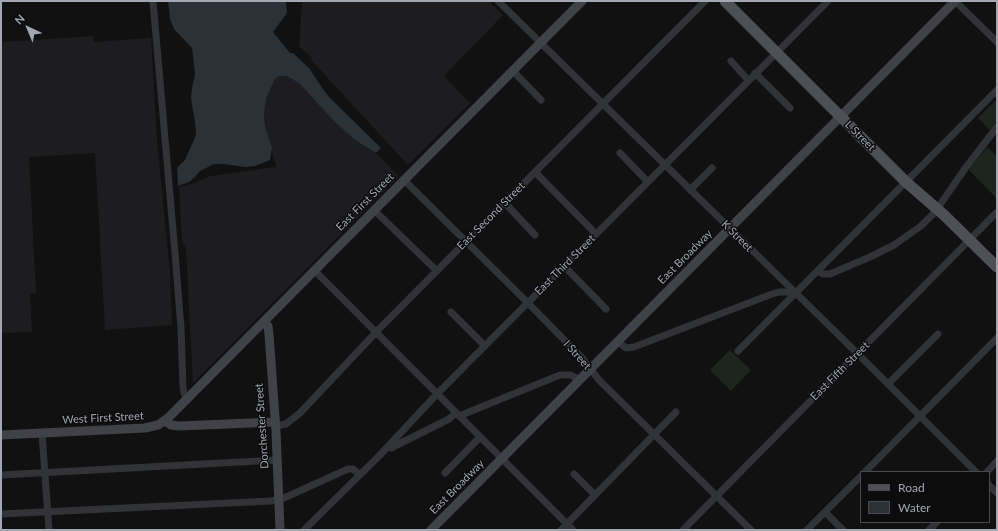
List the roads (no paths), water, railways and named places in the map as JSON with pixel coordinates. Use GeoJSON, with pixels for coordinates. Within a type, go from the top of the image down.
{"type":"FeatureCollection","features":[{"type":"Feature","properties":{"kind":"main road","name":"East First Street"},"geometry":{"type":"LineString","coordinates":[[165,421],[582,1]]}},
{"type":"Feature","properties":{"kind":"main road","name":"L Street"},"geometry":{"type":"LineString","coordinates":[[725,1],[906,182],[938,209],[997,267]]}},
{"type":"Feature","properties":{"kind":"main road","name":"East Broadway"},"geometry":{"type":"LineString","coordinates":[[431,530],[955,1]]}},
{"type":"Feature","properties":{"kind":"main road","name":"Dorchester Street"},"geometry":{"type":"LineString","coordinates":[[264,321],[268,326],[275,424],[280,530]]}},
{"type":"Feature","properties":{"kind":"main road"},"geometry":{"type":"LineString","coordinates":[[165,421],[171,425],[179,426],[275,424]]}},
{"type":"Feature","properties":{"kind":"main road","name":"West First Street"},"geometry":{"type":"LineString","coordinates":[[1,435],[145,428],[165,421]]}},
{"type":"Feature","properties":{"kind":"street"},"geometry":{"type":"LineString","coordinates":[[152,1],[175,253],[181,328],[183,387],[184,393],[188,399]]}},
{"type":"Feature","properties":{"kind":"street","name":"K Street"},"geometry":{"type":"LineString","coordinates":[[498,1],[858,354],[975,471]]}},
{"type":"Feature","properties":{"kind":"street","name":"East Second Street"},"geometry":{"type":"LineString","coordinates":[[275,424],[286,424],[300,413],[376,333],[705,1]]}},
{"type":"Feature","properties":{"kind":"street","name":"East Third Street"},"geometry":{"type":"LineString","coordinates":[[304,530],[379,456],[437,394],[748,80],[828,1]]}},
{"type":"Feature","properties":{"kind":"street"},"geometry":{"type":"LineString","coordinates":[[955,1],[997,42]]}},
{"type":"Feature","properties":{"kind":"street"},"geometry":{"type":"LineString","coordinates":[[732,61],[748,80]]}},
{"type":"Feature","properties":{"kind":"street"},"geometry":{"type":"LineString","coordinates":[[513,71],[541,100]]}},
{"type":"Feature","properties":{"kind":"street"},"geometry":{"type":"LineString","coordinates":[[755,73],[790,108]]}},
{"type":"Feature","properties":{"kind":"street"},"geometry":{"type":"LineString","coordinates":[[738,351],[997,90]]}},
{"type":"Feature","properties":{"kind":"street"},"geometry":{"type":"LineString","coordinates":[[818,270],[823,274],[833,273],[887,249],[916,230],[938,209],[964,170],[997,127]]}},
{"type":"Feature","properties":{"kind":"street"},"geometry":{"type":"LineString","coordinates":[[620,153],[648,182]]}},
{"type":"Feature","properties":{"kind":"street"},"geometry":{"type":"LineString","coordinates":[[690,190],[712,168]]}},
{"type":"Feature","properties":{"kind":"street"},"geometry":{"type":"LineString","coordinates":[[535,172],[596,234]]}},
{"type":"Feature","properties":{"kind":"street","name":"I Street"},"geometry":{"type":"LineString","coordinates":[[404,180],[580,356],[597,378],[751,530]]}},
{"type":"Feature","properties":{"kind":"street"},"geometry":{"type":"LineString","coordinates":[[504,203],[535,235]]}},
{"type":"Feature","properties":{"kind":"street"},"geometry":{"type":"LineString","coordinates":[[374,210],[437,271]]}},
{"type":"Feature","properties":{"kind":"street","name":"East Fifth Street"},"geometry":{"type":"LineString","coordinates":[[683,530],[997,212]]}},
{"type":"Feature","properties":{"kind":"street"},"geometry":{"type":"LineString","coordinates":[[564,266],[606,308]]}},
{"type":"Feature","properties":{"kind":"street"},"geometry":{"type":"LineString","coordinates":[[314,270],[573,530]]}},
{"type":"Feature","properties":{"kind":"street"},"geometry":{"type":"LineString","coordinates":[[618,342],[626,348],[634,347],[779,292],[795,292]]}},
{"type":"Feature","properties":{"kind":"street"},"geometry":{"type":"LineString","coordinates":[[451,312],[485,346]]}},
{"type":"Feature","properties":{"kind":"street"},"geometry":{"type":"LineString","coordinates":[[888,384],[938,334]]}},
{"type":"Feature","properties":{"kind":"street"},"geometry":{"type":"LineString","coordinates":[[866,471],[997,338]]}},
{"type":"Feature","properties":{"kind":"street"},"geometry":{"type":"LineString","coordinates":[[379,456],[396,444],[449,419],[560,375],[571,375],[580,380]]}},
{"type":"Feature","properties":{"kind":"street"},"geometry":{"type":"LineString","coordinates":[[561,530],[676,412]]}},
{"type":"Feature","properties":{"kind":"street"},"geometry":{"type":"LineString","coordinates":[[42,433],[49,530]]}},
{"type":"Feature","properties":{"kind":"street"},"geometry":{"type":"LineString","coordinates":[[444,473],[480,437]]}},
{"type":"Feature","properties":{"kind":"street"},"geometry":{"type":"LineString","coordinates":[[1,475],[277,460]]}},
{"type":"Feature","properties":{"kind":"street"},"geometry":{"type":"LineString","coordinates":[[987,471],[997,461]]}},
{"type":"Feature","properties":{"kind":"street"},"geometry":{"type":"LineString","coordinates":[[1,514],[279,499],[348,469],[353,469],[360,475]]}},
{"type":"Feature","properties":{"kind":"street"},"geometry":{"type":"LineString","coordinates":[[574,474],[595,495]]}},
{"type":"Feature","properties":{"kind":"street"},"geometry":{"type":"LineString","coordinates":[[807,530],[860,477]]}},
{"type":"Feature","properties":{"kind":"street"},"geometry":{"type":"LineString","coordinates":[[825,512],[843,530]]}},
{"type":"Feature","properties":{"kind":"water"},"geometry":{"type":"Polygon","coordinates":[[[168,1],[286,1],[287,13],[273,32],[290,53],[293,53],[310,69],[328,96],[381,148],[376,153],[355,140],[332,119],[300,84],[287,76],[282,76],[277,77],[274,81],[266,98],[264,118],[272,148],[270,160],[255,166],[245,167],[214,164],[200,171],[189,182],[178,186],[177,168],[185,160],[196,135],[191,98],[195,75],[192,48],[174,29],[170,19],[168,1]]]}}]}
